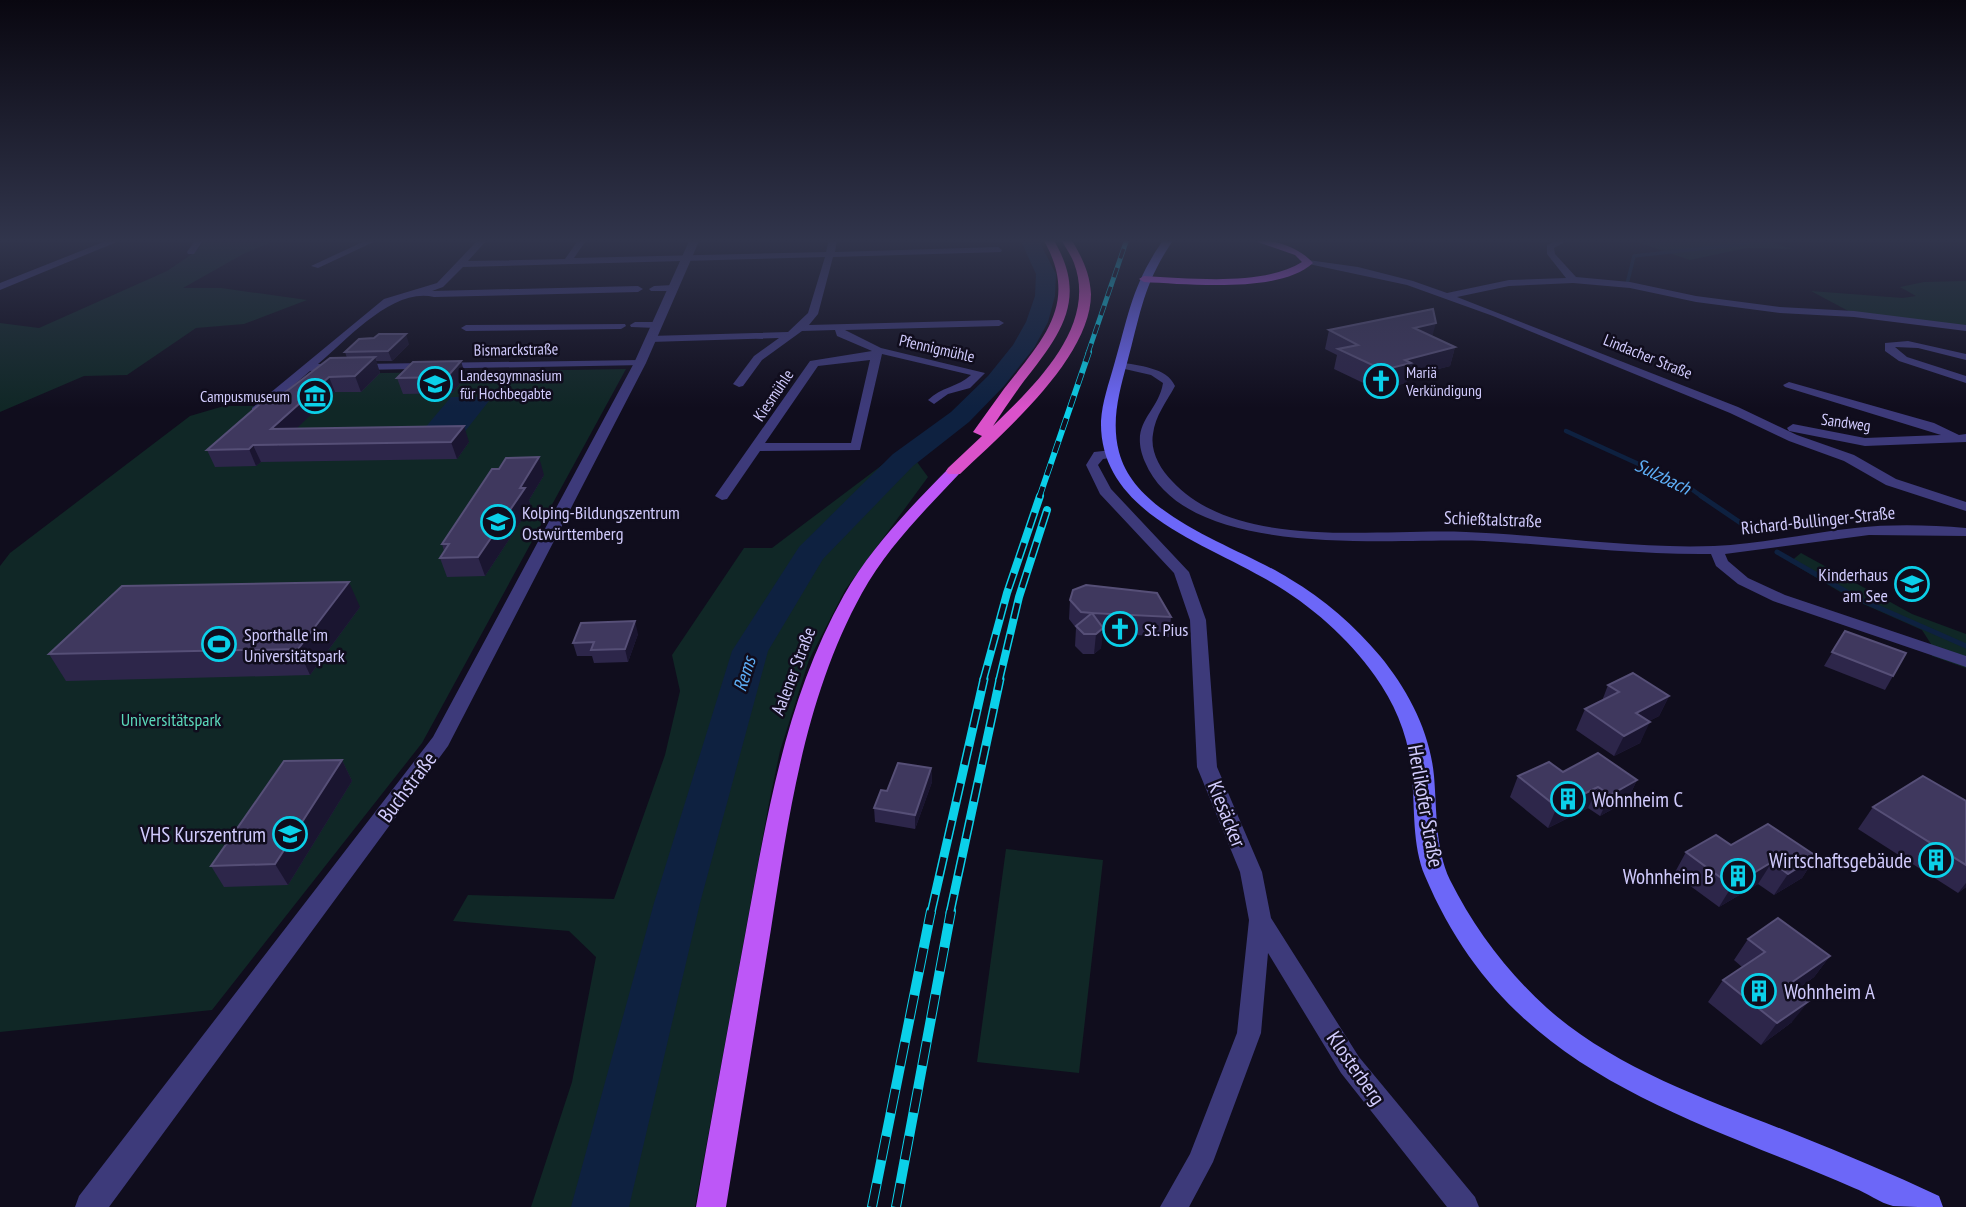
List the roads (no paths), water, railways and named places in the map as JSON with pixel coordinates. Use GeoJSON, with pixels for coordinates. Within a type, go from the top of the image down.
{"type":"FeatureCollection","features":[{"type":"Feature","properties":{"kind":"highway"},"geometry":{"type":"LineString","coordinates":[[954,471],[1018,380],[1049,344],[1060,324],[1064,295]]}},
{"type":"Feature","properties":{"kind":"highway","name":"Aalener Straße"},"geometry":{"type":"LineString","coordinates":[[954,471],[1013,414],[1059,363],[1075,335],[1082,315],[1083,295]]}},
{"type":"Feature","properties":{"kind":"main road","name":"Herlikofer Straße"},"geometry":{"type":"LineString","coordinates":[[1139,295],[1111,400],[1108,427],[1112,454],[1131,487],[1168,521],[1223,552],[1269,573],[1302,595],[1350,633],[1377,664],[1399,699],[1412,730],[1423,771],[1424,819],[1433,867],[1458,919],[1493,970],[1539,1017],[1597,1060],[1671,1100],[1877,1180],[1928,1207]]}},
{"type":"Feature","properties":{"kind":"main road","name":"Aalener Straße"},"geometry":{"type":"LineString","coordinates":[[711,1207],[771,853],[799,722],[824,656],[853,593],[891,540],[954,471]]}},
{"type":"Feature","properties":{"kind":"street"},"geometry":{"type":"LineString","coordinates":[[251,415],[387,301],[406,295]]}},
{"type":"Feature","properties":{"kind":"street","name":"Buchstraße"},"geometry":{"type":"LineString","coordinates":[[90,1207],[441,741],[640,363],[670,295]]}},
{"type":"Feature","properties":{"kind":"street"},"geometry":{"type":"LineString","coordinates":[[739,384],[758,358],[800,328],[813,314],[818,295]]}},
{"type":"Feature","properties":{"kind":"street"},"geometry":{"type":"LineString","coordinates":[[1679,295],[1780,310],[1849,313],[1966,328]]}},
{"type":"Feature","properties":{"kind":"street","name":"Lindacher Straße"},"geometry":{"type":"LineString","coordinates":[[1447,296],[1734,410],[1793,438],[1849,458],[1891,482],[1966,507]]}},
{"type":"Feature","properties":{"kind":"street"},"geometry":{"type":"LineString","coordinates":[[800,328],[999,323]]}},
{"type":"Feature","properties":{"kind":"street"},"geometry":{"type":"LineString","coordinates":[[635,325],[657,325]]}},
{"type":"Feature","properties":{"kind":"street"},"geometry":{"type":"LineString","coordinates":[[466,328],[621,326]]}},
{"type":"Feature","properties":{"kind":"street","name":"Pfennigmühle"},"geometry":{"type":"LineString","coordinates":[[839,327],[845,336],[877,353],[979,373],[966,386],[944,392],[934,400]]}},
{"type":"Feature","properties":{"kind":"street"},"geometry":{"type":"LineString","coordinates":[[650,339],[789,335]]}},
{"type":"Feature","properties":{"kind":"street"},"geometry":{"type":"LineString","coordinates":[[1966,357],[1919,345],[1889,345],[1890,351],[1903,359],[1966,380]]}},
{"type":"Feature","properties":{"kind":"street","name":"Pfennigmühle"},"geometry":{"type":"LineString","coordinates":[[757,447],[856,447],[877,353]]}},
{"type":"Feature","properties":{"kind":"street","name":"Kiesmühle"},"geometry":{"type":"LineString","coordinates":[[722,496],[814,363],[877,353]]}},
{"type":"Feature","properties":{"kind":"street","name":"Bismarckstraße"},"geometry":{"type":"LineString","coordinates":[[308,368],[640,363]]}},
{"type":"Feature","properties":{"kind":"street","name":"Schießtalstraße"},"geometry":{"type":"LineString","coordinates":[[1120,365],[1154,373],[1168,382],[1169,386],[1150,419],[1146,433],[1146,448],[1155,471],[1173,491],[1203,510],[1241,525],[1286,533],[1479,537],[1669,551],[1717,550]]}},
{"type":"Feature","properties":{"kind":"street","name":"Sandweg"},"geometry":{"type":"LineString","coordinates":[[1788,385],[1930,426],[1962,438]]}},
{"type":"Feature","properties":{"kind":"street","name":"Sandweg"},"geometry":{"type":"LineString","coordinates":[[1734,410],[1787,427],[1865,442],[1922,442],[1962,438]]}},
{"type":"Feature","properties":{"kind":"street","name":"Kiesäcker"},"geometry":{"type":"LineString","coordinates":[[1112,454],[1099,455],[1092,465],[1105,491],[1181,572],[1198,620],[1208,767],[1251,872],[1260,920],[1249,1033],[1200,1162],[1174,1207]]}},
{"type":"Feature","properties":{"kind":"street","name":"Richard-Bullinger-Straße"},"geometry":{"type":"LineString","coordinates":[[1717,550],[1857,532],[1926,529],[1966,532]]}},
{"type":"Feature","properties":{"kind":"street"},"geometry":{"type":"LineString","coordinates":[[1717,550],[1721,563],[1743,580],[1779,598],[1966,662]]}},
{"type":"Feature","properties":{"kind":"street","name":"Klosterberg"},"geometry":{"type":"LineString","coordinates":[[1260,920],[1350,1065],[1465,1207]]}},
{"type":"Feature","properties":{"kind":"water"},"geometry":{"type":"Polygon","coordinates":[[[451,397],[492,397],[463,434],[419,435],[451,397]]]}},
{"type":"Feature","properties":{"kind":"waterway","name":"Rems"},"geometry":{"type":"LineString","coordinates":[[600,1207],[677,903],[750,651],[810,554],[903,460],[960,417],[996,381],[1023,348],[1037,322],[1045,295]]}},
{"type":"Feature","properties":{"kind":"waterway","name":"Sulzbach"},"geometry":{"type":"LineString","coordinates":[[1566,431],[1687,486],[1704,498]]}},
{"type":"Feature","properties":{"kind":"waterway","name":"Sulzbach"},"geometry":{"type":"LineString","coordinates":[[1701,496],[1754,532]]}},
{"type":"Feature","properties":{"kind":"waterway","name":"Sulzbach"},"geometry":{"type":"LineString","coordinates":[[1777,552],[1859,599],[1966,646]]}},
{"type":"Feature","properties":{"kind":"railway"},"geometry":{"type":"LineString","coordinates":[[1088,353],[1108,295]]}},
{"type":"Feature","properties":{"kind":"railway"},"geometry":{"type":"LineString","coordinates":[[1039,498],[1089,352]]}},
{"type":"Feature","properties":{"kind":"railway"},"geometry":{"type":"LineString","coordinates":[[983,681],[1007,593],[1040,496]]}},
{"type":"Feature","properties":{"kind":"railway"},"geometry":{"type":"LineString","coordinates":[[999,681],[1019,597],[1047,510]]}},
{"type":"Feature","properties":{"kind":"railway"},"geometry":{"type":"LineString","coordinates":[[931,913],[984,679]]}},
{"type":"Feature","properties":{"kind":"railway"},"geometry":{"type":"LineString","coordinates":[[950,913],[1000,679]]}},
{"type":"Feature","properties":{"kind":"railway"},"geometry":{"type":"LineString","coordinates":[[872,1207],[931,911]]}},
{"type":"Feature","properties":{"kind":"railway"},"geometry":{"type":"LineString","coordinates":[[896,1207],[951,911]]}},
{"type":"Feature","properties":{"kind":"place","name":"Mariä Verkündigung"},"geometry":{"type":"Point","coordinates":[1381,381]}},
{"type":"Feature","properties":{"kind":"place","name":"Landesgymnasium für Hochbegabte"},"geometry":{"type":"Point","coordinates":[435,384]}},
{"type":"Feature","properties":{"kind":"place","name":"Campusmuseum"},"geometry":{"type":"Point","coordinates":[315,396]}},
{"type":"Feature","properties":{"kind":"place","name":"Kolping-Bildungszentrum Ostwürttemberg"},"geometry":{"type":"Point","coordinates":[498,522]}},
{"type":"Feature","properties":{"kind":"place","name":"Kinderhaus am See"},"geometry":{"type":"Point","coordinates":[1912,584]}},
{"type":"Feature","properties":{"kind":"place","name":"St. Pius"},"geometry":{"type":"Point","coordinates":[1120,629]}},
{"type":"Feature","properties":{"kind":"place","name":"Sporthalle im Universitätspark"},"geometry":{"type":"Point","coordinates":[219,644]}},
{"type":"Feature","properties":{"kind":"place","name":"Wohnheim C"},"geometry":{"type":"Point","coordinates":[1568,799]}},
{"type":"Feature","properties":{"kind":"place","name":"VHS Kurszentrum"},"geometry":{"type":"Point","coordinates":[290,834]}},
{"type":"Feature","properties":{"kind":"place","name":"Wirtschaftsgebäude"},"geometry":{"type":"Point","coordinates":[1936,860]}},
{"type":"Feature","properties":{"kind":"place","name":"Wohnheim B"},"geometry":{"type":"Point","coordinates":[1738,876]}},
{"type":"Feature","properties":{"kind":"place","name":"Wohnheim A"},"geometry":{"type":"Point","coordinates":[1759,991]}},
{"type":"Feature","properties":{"kind":"park label","name":"Universitätspark"},"geometry":{"type":"Point","coordinates":[171,719]}}]}
